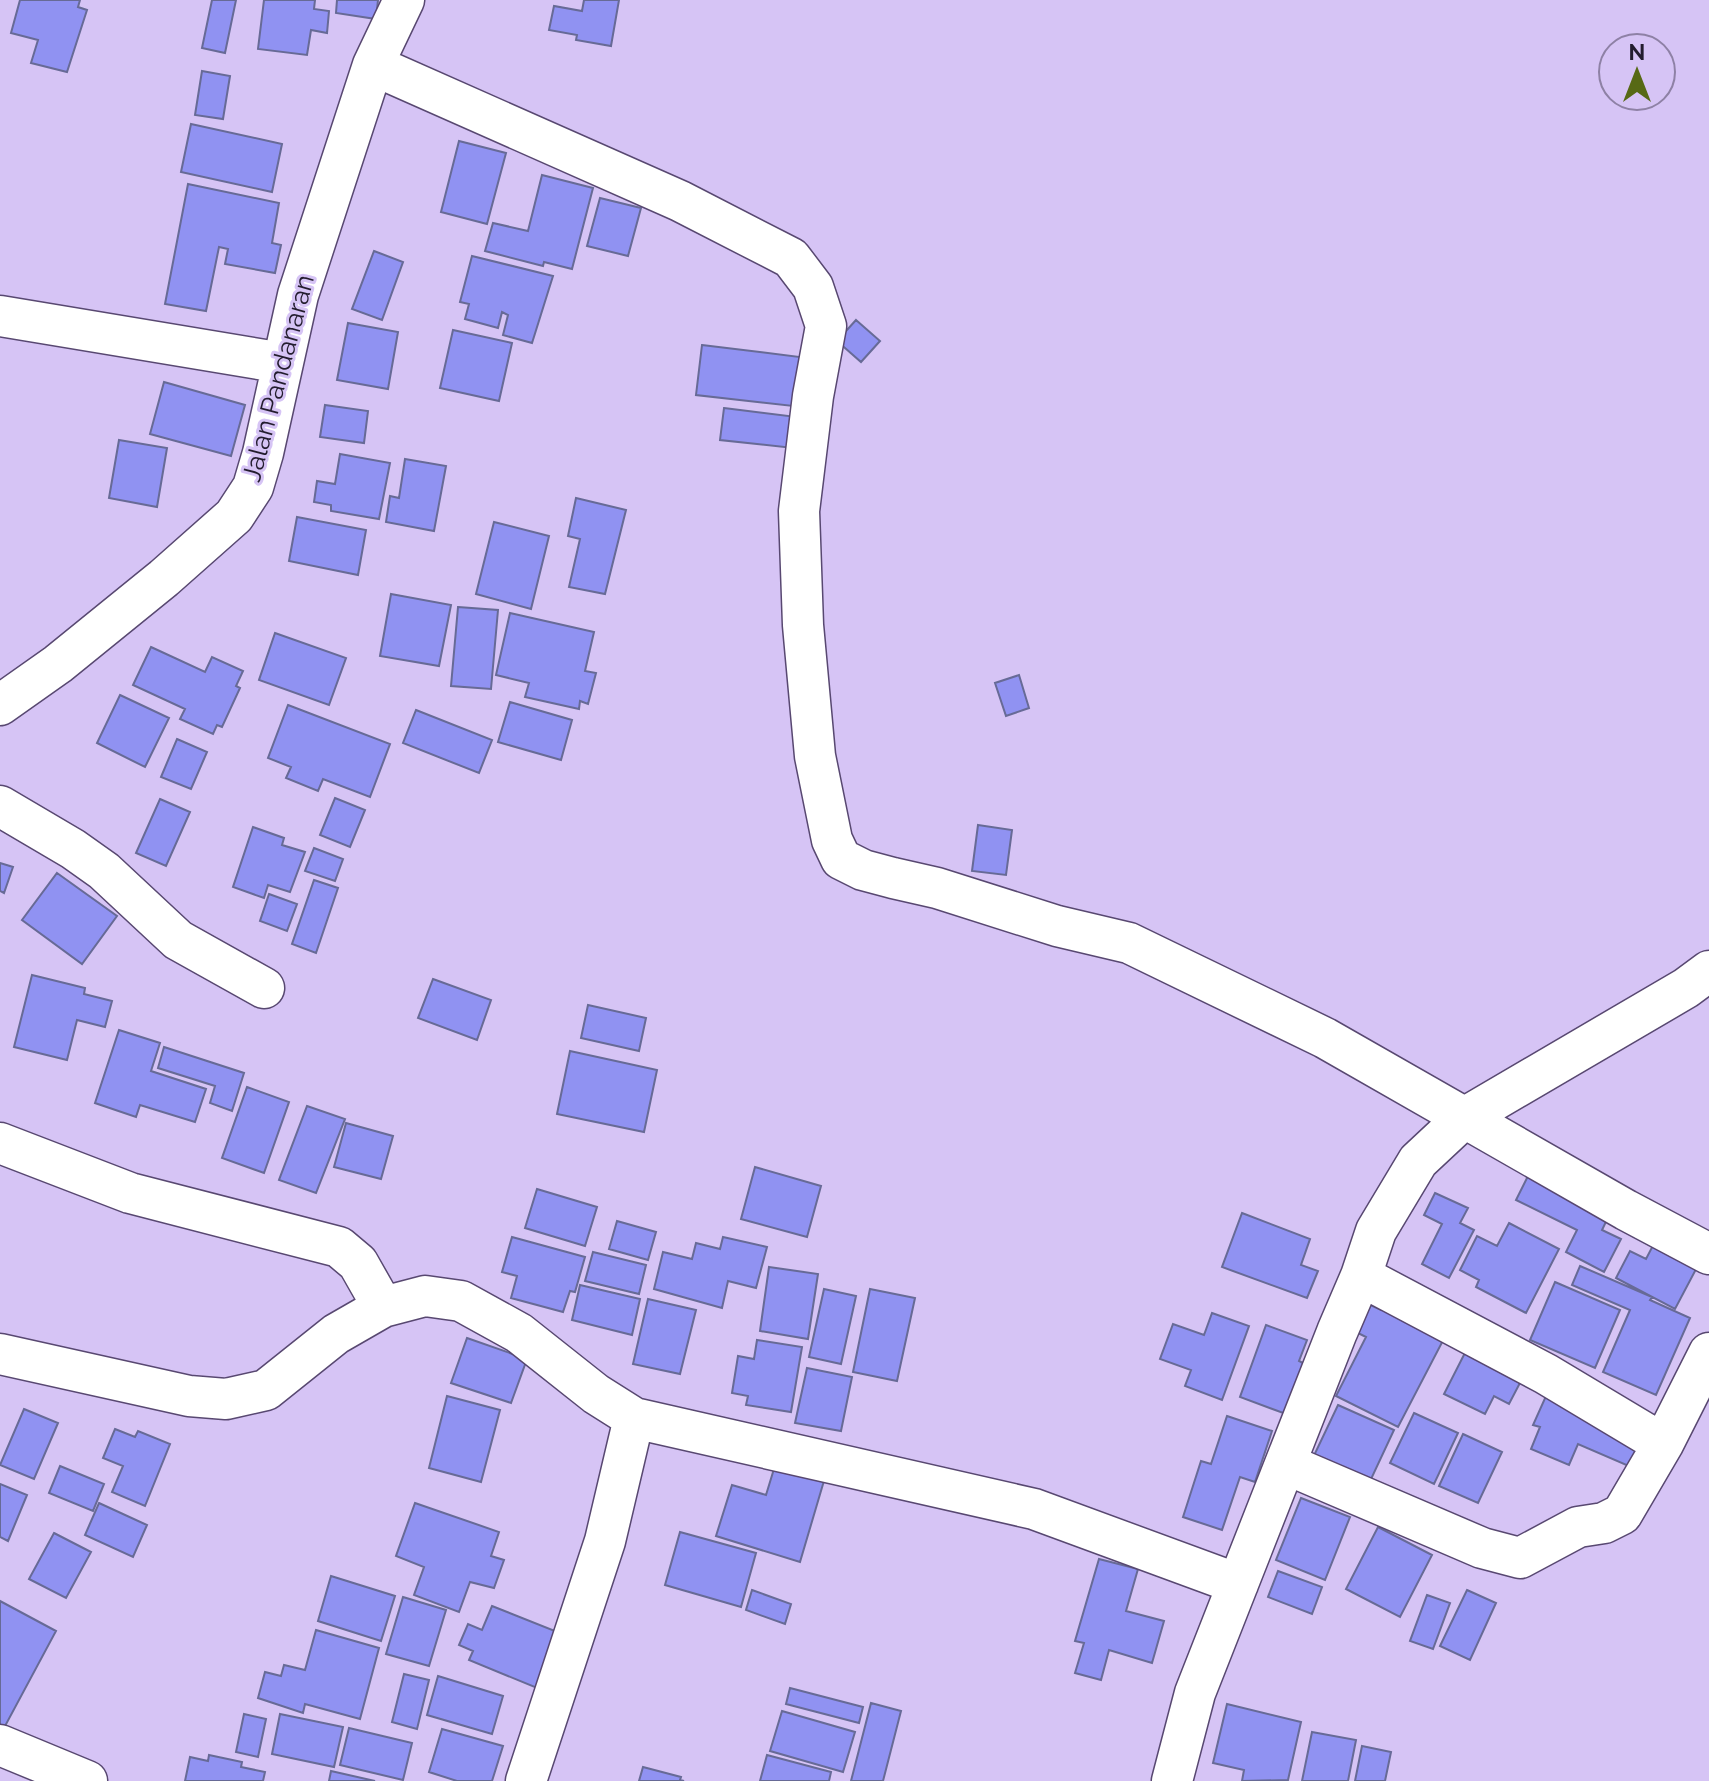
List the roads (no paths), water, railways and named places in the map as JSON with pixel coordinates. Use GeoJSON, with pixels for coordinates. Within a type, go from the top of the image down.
{"type":"FeatureCollection","features":[{"type":"Feature","properties":{"kind":"street","name":"Jalan Pandanaran"},"geometry":{"type":"LineString","coordinates":[[0,705],[164,578],[234,516],[253,487],[298,295],[373,65],[404,0]]}},
{"type":"Feature","properties":{"kind":"street"},"geometry":{"type":"LineString","coordinates":[[373,65],[680,201],[791,258],[813,287],[826,326],[813,396],[799,511],[803,625],[815,756],[832,840],[841,859],[863,870],[937,888],[1057,926],[1129,943],[1325,1038],[1709,1254]]}},
{"type":"Feature","properties":{"kind":"street"},"geometry":{"type":"LineString","coordinates":[[0,316],[283,363]]}},
{"type":"Feature","properties":{"kind":"street"},"geometry":{"type":"LineString","coordinates":[[0,806],[104,871],[178,940],[264,988]]}},
{"type":"Feature","properties":{"kind":"street"},"geometry":{"type":"LineString","coordinates":[[1172,1781],[1195,1693],[1361,1276],[1376,1231],[1418,1161],[1464,1118],[1686,988],[1709,971]]}},
{"type":"Feature","properties":{"kind":"street"},"geometry":{"type":"LineString","coordinates":[[0,1143],[130,1193],[339,1247],[358,1263],[383,1307]]}},
{"type":"Feature","properties":{"kind":"street"},"geometry":{"type":"LineString","coordinates":[[1361,1276],[1546,1374],[1663,1444]]}},
{"type":"Feature","properties":{"kind":"street"},"geometry":{"type":"LineString","coordinates":[[0,1354],[189,1396],[226,1399],[266,1390],[336,1334],[383,1307],[425,1296],[461,1301],[519,1333],[596,1394],[634,1418],[1034,1509],[1238,1584]]}},
{"type":"Feature","properties":{"kind":"street"},"geometry":{"type":"LineString","coordinates":[[1286,1464],[1482,1548],[1520,1558],[1578,1527],[1604,1523],[1622,1514],[1663,1444],[1709,1353]]}},
{"type":"Feature","properties":{"kind":"street"},"geometry":{"type":"LineString","coordinates":[[526,1781],[605,1541],[634,1418]]}},
{"type":"Feature","properties":{"kind":"street"},"geometry":{"type":"LineString","coordinates":[[0,1745],[87,1781]]}}]}
